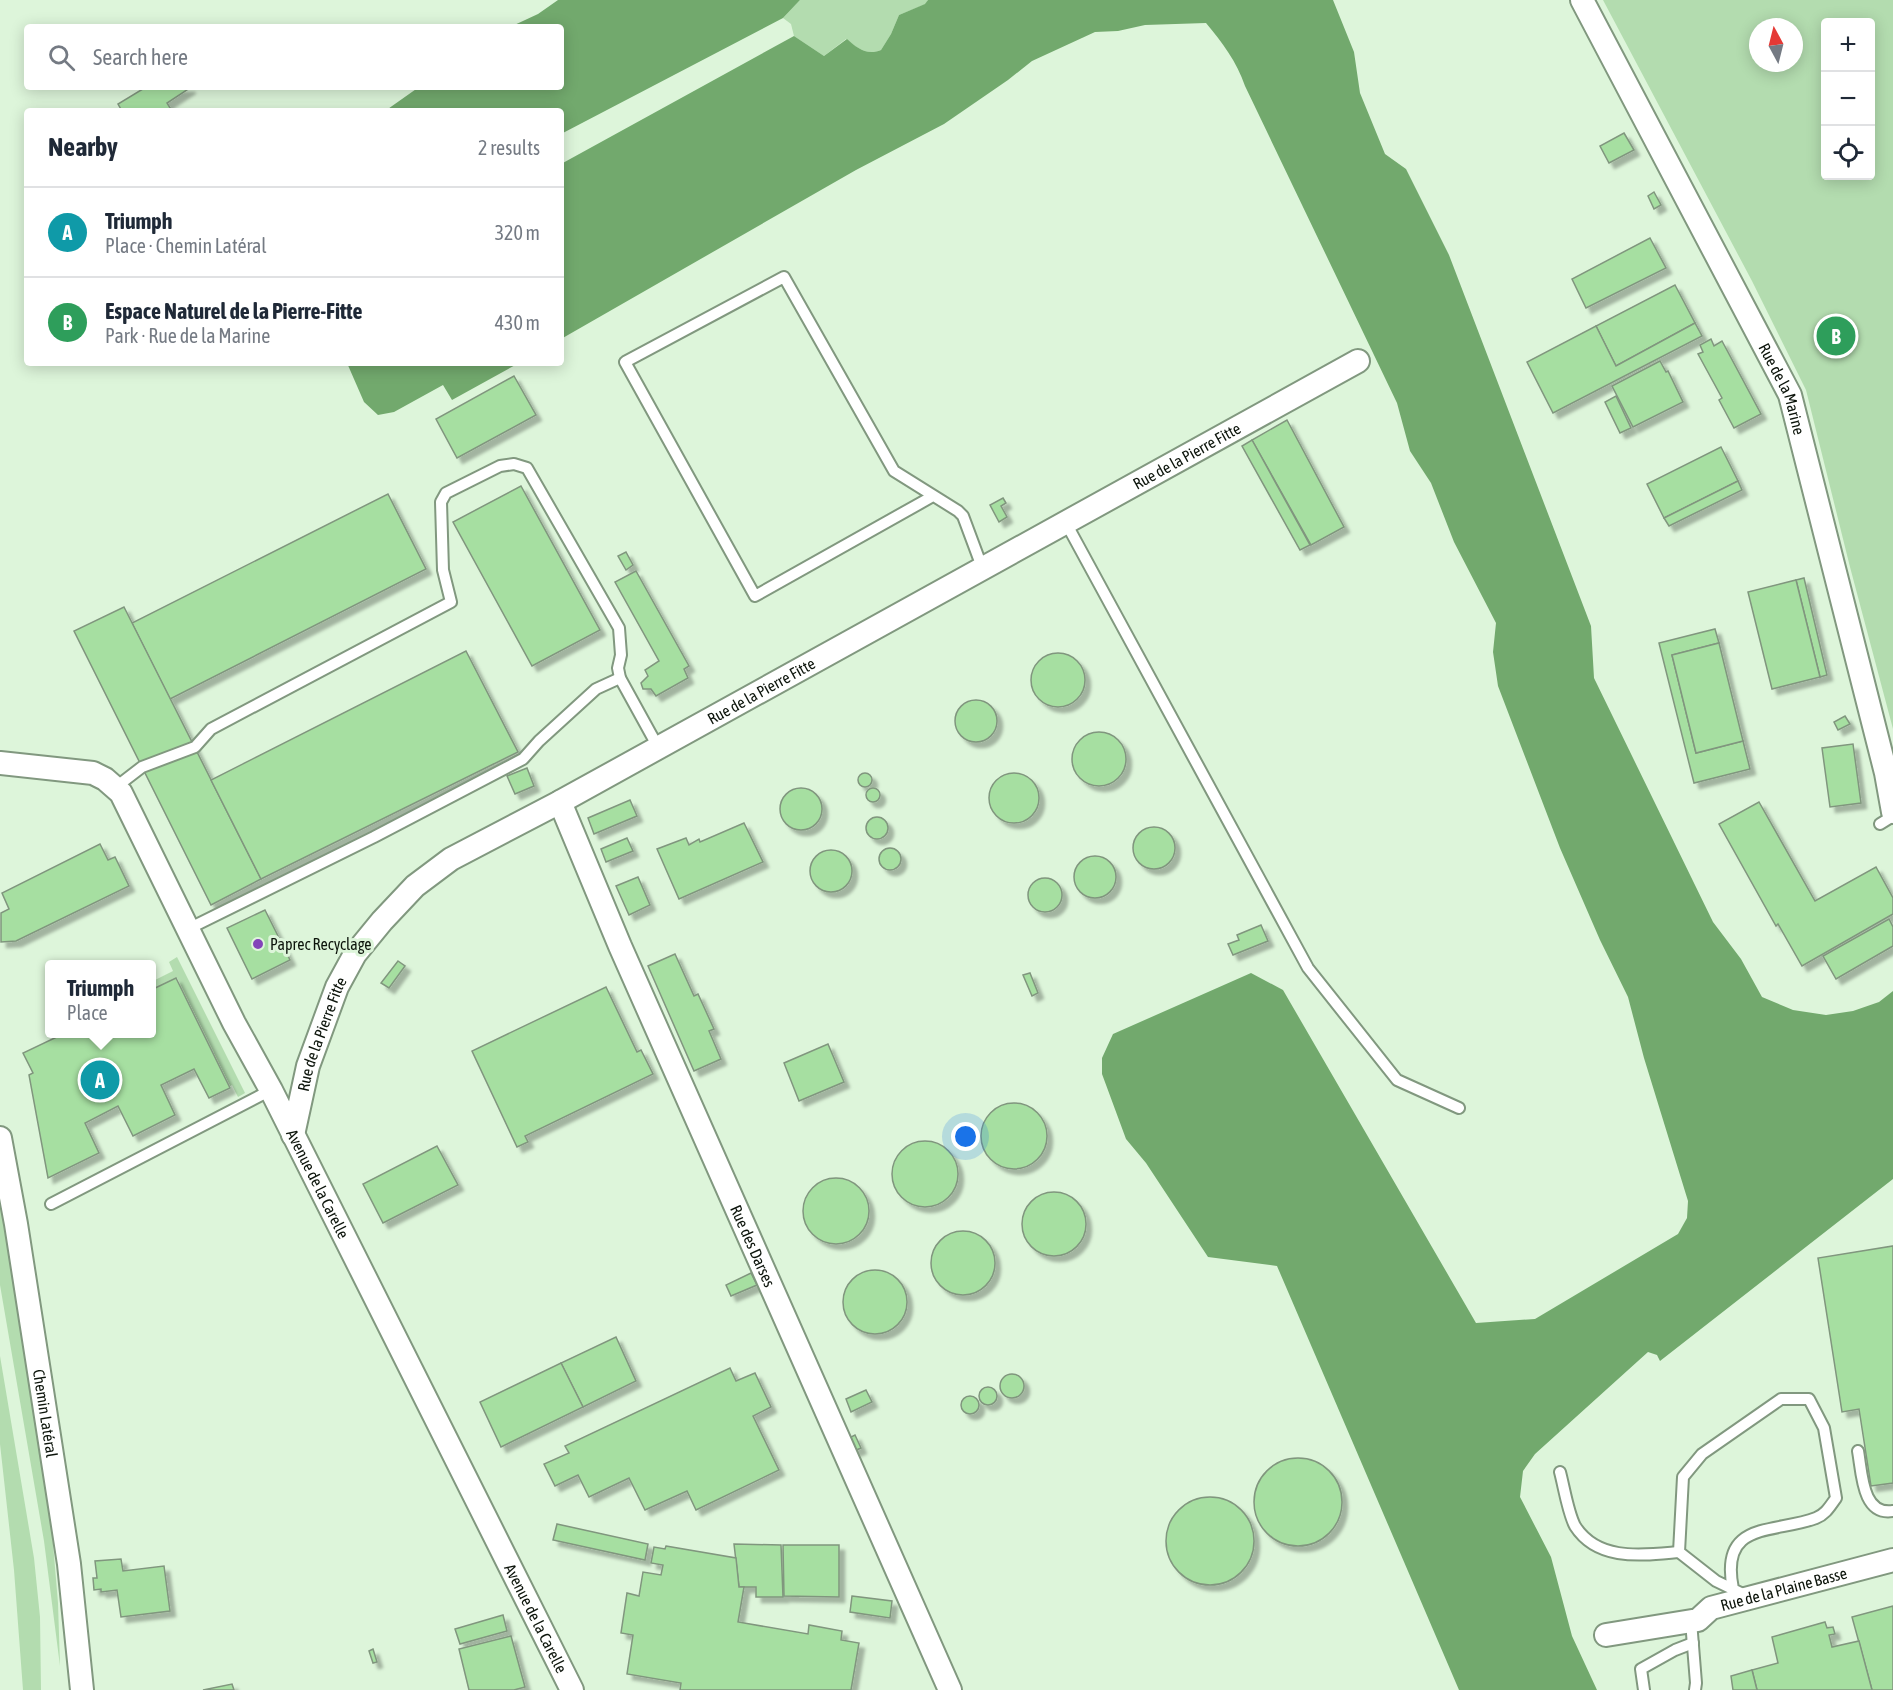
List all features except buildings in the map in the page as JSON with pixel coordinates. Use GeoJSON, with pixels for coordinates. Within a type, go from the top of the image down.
{"type":"FeatureCollection","features":[{"type":"Feature","properties":{"kind":"street","name":"Rue de la Marine"},"geometry":{"type":"LineString","coordinates":[[1582,0],[1790,394],[1886,773],[1887,818]]}},
{"type":"Feature","properties":{"kind":"street","name":"Rue de la Pierre Fitte"},"geometry":{"type":"LineString","coordinates":[[293,1135],[308,1066],[337,987],[355,954],[415,886],[451,859],[560,802],[1358,361]]}},
{"type":"Feature","properties":{"kind":"street","name":"Avenue de la Carelle"},"geometry":{"type":"LineString","coordinates":[[0,763],[93,773],[122,793],[234,1023],[271,1090],[571,1690]]}},
{"type":"Feature","properties":{"kind":"street","name":"Rue des Darses"},"geometry":{"type":"LineString","coordinates":[[560,802],[621,946],[950,1690]]}},
{"type":"Feature","properties":{"kind":"street","name":"Chemin Latéral"},"geometry":{"type":"LineString","coordinates":[[0,1138],[18,1236],[69,1564],[82,1690]]}},
{"type":"Feature","properties":{"kind":"street","name":"Rue de la Plaine Basse"},"geometry":{"type":"LineString","coordinates":[[1606,1635],[1692,1632],[1698,1620],[1711,1608],[1742,1593],[1893,1560]]}},
{"type":"Feature","properties":{"kind":"lane"},"geometry":{"type":"LineString","coordinates":[[933,496],[755,596],[625,362],[784,277],[894,471],[951,505],[963,516],[982,567]]}},
{"type":"Feature","properties":{"kind":"lane"},"geometry":{"type":"LineString","coordinates":[[116,787],[142,767],[195,747],[210,729],[451,602],[443,570],[441,502],[446,493],[500,466],[514,464],[527,468],[619,628],[620,678],[658,747]]}},
{"type":"Feature","properties":{"kind":"lane"},"geometry":{"type":"LineString","coordinates":[[1066,523],[1308,968],[1397,1080],[1458,1108]]}},
{"type":"Feature","properties":{"kind":"lane"},"geometry":{"type":"LineString","coordinates":[[188,929],[374,837],[523,759],[539,741],[596,689],[620,678]]}},
{"type":"Feature","properties":{"kind":"lane"},"geometry":{"type":"LineString","coordinates":[[1887,818],[1893,816]]}},
{"type":"Feature","properties":{"kind":"lane"},"geometry":{"type":"LineString","coordinates":[[51,1203],[271,1090]]}},
{"type":"Feature","properties":{"kind":"lane"},"geometry":{"type":"LineString","coordinates":[[1679,1552],[1683,1477],[1702,1454],[1781,1399],[1809,1399],[1824,1428],[1836,1498],[1828,1510],[1817,1517],[1758,1530],[1737,1546],[1730,1571],[1742,1593]]}},
{"type":"Feature","properties":{"kind":"lane"},"geometry":{"type":"LineString","coordinates":[[1858,1451],[1868,1499],[1873,1507],[1885,1512],[1893,1511]]}},
{"type":"Feature","properties":{"kind":"lane"},"geometry":{"type":"LineString","coordinates":[[1560,1472],[1574,1525],[1586,1539],[1606,1551],[1632,1556],[1679,1552],[1716,1581],[1742,1593]]}},
{"type":"Feature","properties":{"kind":"lane"},"geometry":{"type":"LineString","coordinates":[[1644,1690],[1641,1669],[1675,1650],[1692,1632]]}},
{"type":"Feature","properties":{"kind":"lane"},"geometry":{"type":"LineString","coordinates":[[1692,1632],[1695,1690]]}},
{"type":"Feature","properties":{"kind":"shaded area"},"geometry":{"type":"Polygon","coordinates":[[[558,0],[800,0],[783,18],[564,132],[564,108],[389,108],[415,90],[564,90],[564,24],[516,24],[538,14],[558,0]]]}},
{"type":"Feature","properties":{"kind":"shaded area"},"geometry":{"type":"Polygon","coordinates":[[[800,0],[928,0],[926,4],[899,15],[881,50],[867,52],[846,39],[824,56],[794,36],[791,24],[783,18],[800,0]]]}},
{"type":"Feature","properties":{"kind":"shaded area"},"geometry":{"type":"Polygon","coordinates":[[[928,0],[1333,0],[1354,52],[1360,93],[1385,154],[1406,169],[1449,255],[1591,626],[1594,678],[1713,922],[1741,959],[1762,997],[1793,1010],[1826,1015],[1853,1011],[1879,1002],[1893,991],[1893,1179],[1660,1361],[1657,1355],[1648,1352],[1535,1454],[1523,1471],[1520,1497],[1551,1557],[1572,1636],[1597,1690],[1459,1690],[1277,1266],[1208,1257],[1146,1163],[1126,1139],[1102,1074],[1102,1058],[1113,1034],[1251,973],[1283,990],[1476,1323],[1535,1319],[1678,1234],[1687,1218],[1688,1201],[1644,1058],[1628,997],[1600,940],[1560,848],[1498,686],[1493,652],[1496,623],[1454,542],[1431,483],[1410,451],[1397,403],[1238,69],[1218,37],[1206,23],[1145,25],[1118,31],[1095,32],[1032,61],[944,124],[856,170],[564,337],[564,162],[794,36],[824,56],[847,39],[867,52],[881,50],[899,15],[925,4],[928,0]]]}},
{"type":"Feature","properties":{"kind":"shaded area"},"geometry":{"type":"Polygon","coordinates":[[[1603,0],[1893,0],[1893,729],[1806,390],[1752,281],[1603,0]]]}},
{"type":"Feature","properties":{"kind":"shaded area"},"geometry":{"type":"Polygon","coordinates":[[[348,366],[514,366],[452,400],[443,385],[394,412],[378,415],[364,402],[348,366]]]}},
{"type":"Feature","properties":{"kind":"shaded area"},"geometry":{"type":"Polygon","coordinates":[[[177,957],[245,1093],[238,1097],[232,1085],[230,1086],[177,978],[156,988],[156,980],[173,971],[169,962],[177,957]]]}},
{"type":"Feature","properties":{"kind":"shaded area"},"geometry":{"type":"Polygon","coordinates":[[[0,1189],[48,1484],[58,1603],[60,1666],[44,1541],[0,1285],[0,1189]]]}},
{"type":"Feature","properties":{"kind":"shaded area"},"geometry":{"type":"Polygon","coordinates":[[[0,1356],[34,1558],[40,1617],[41,1690],[23,1690],[14,1570],[0,1444],[0,1356]]]}},
{"type":"Feature","properties":{"kind":"place","name":"Espace Naturel de la Pierre-Fitte"},"geometry":{"type":"Point","coordinates":[1836,336]}},
{"type":"Feature","properties":{"kind":"place","name":"Paprec Recyclage"},"geometry":{"type":"Point","coordinates":[258,944]}},
{"type":"Feature","properties":{"kind":"place","name":"Triumph"},"geometry":{"type":"Point","coordinates":[100,1080]}}]}
